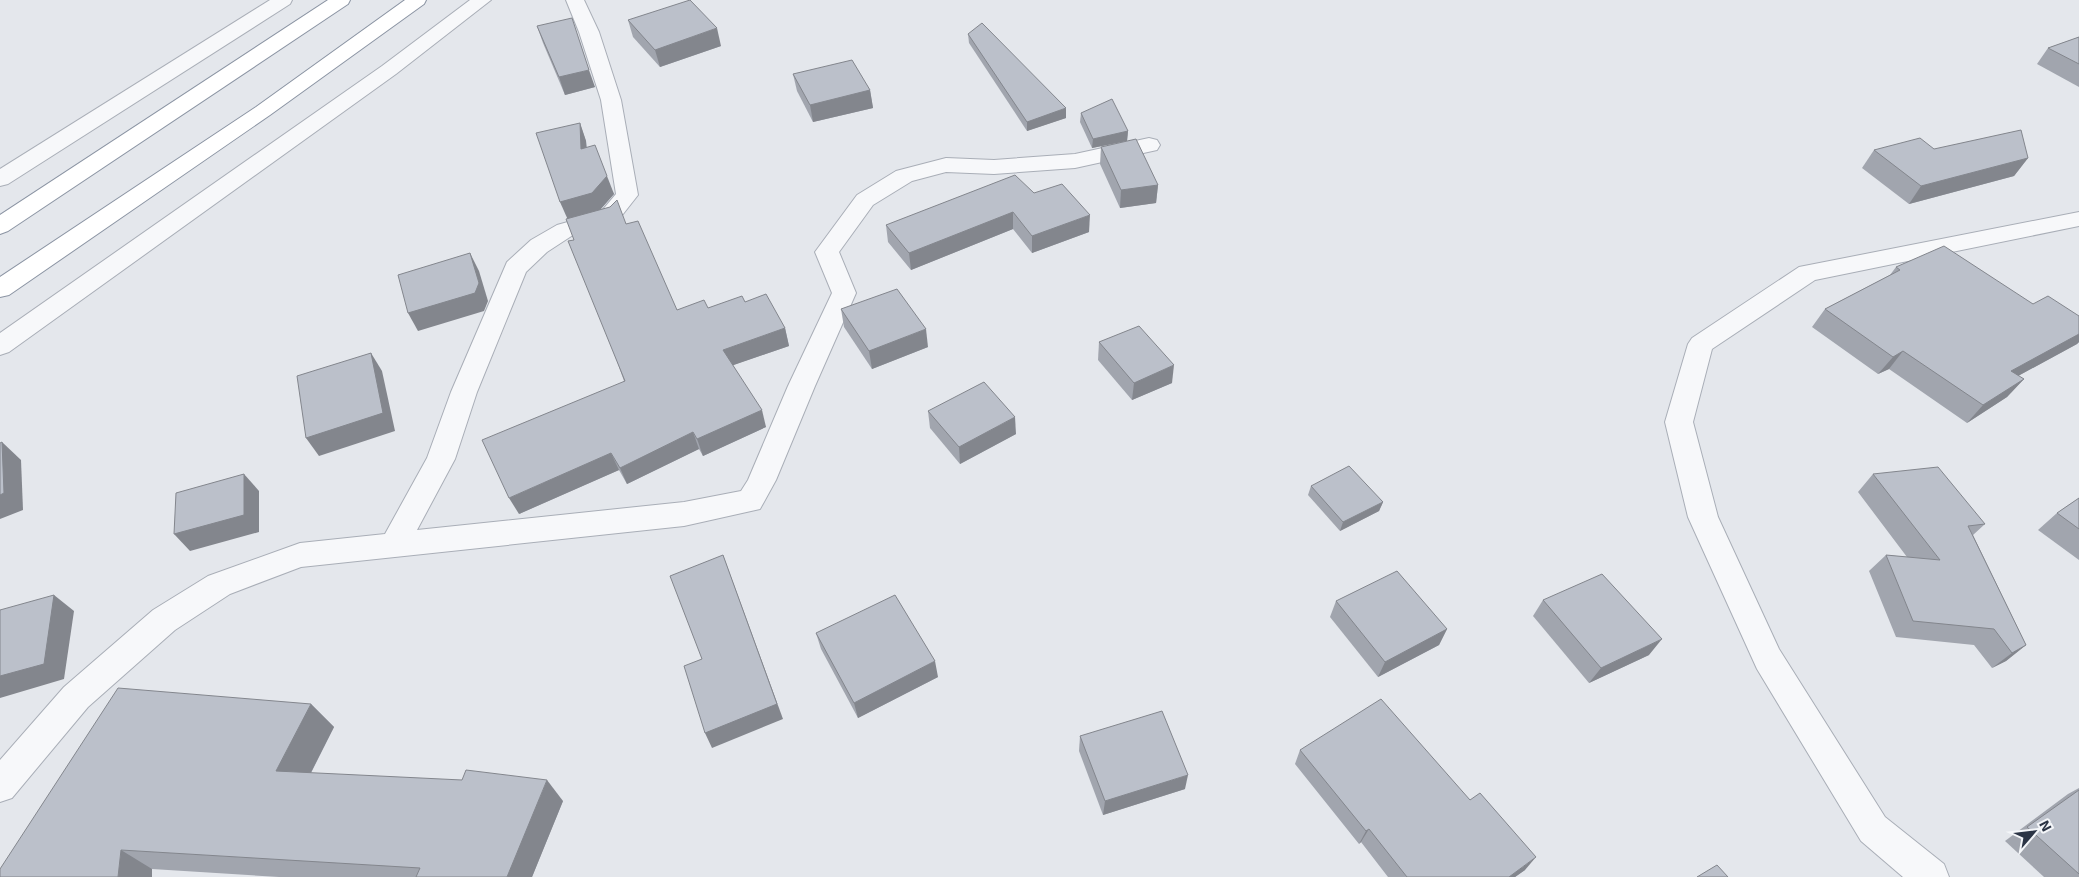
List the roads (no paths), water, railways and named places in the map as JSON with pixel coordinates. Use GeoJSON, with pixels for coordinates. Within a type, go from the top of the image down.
{"type":"FeatureCollection","features":[{"type":"Feature","properties":{"kind":"highway"},"geometry":{"type":"LineString","coordinates":[[0,226],[341,0]]}},
{"type":"Feature","properties":{"kind":"highway"},"geometry":{"type":"LineString","coordinates":[[0,289],[263,111],[417,0]]}},
{"type":"Feature","properties":{"kind":"street"},"geometry":{"type":"LineString","coordinates":[[0,179],[283,0]]}},
{"type":"Feature","properties":{"kind":"street"},"geometry":{"type":"LineString","coordinates":[[0,346],[389,70],[482,0]]}},
{"type":"Feature","properties":{"kind":"street"},"geometry":{"type":"LineString","coordinates":[[395,544],[441,459],[464,392],[516,268],[539,246],[564,230],[608,218],[627,195],[611,100],[589,32],[575,0]]}},
{"type":"Feature","properties":{"kind":"street"},"geometry":{"type":"LineString","coordinates":[[0,786],[76,697],[164,620],[219,585],[300,555],[684,514],[750,501],[759,489],[822,337],[844,293],[828,252],[865,200],[904,176],[946,165],[994,166],[1075,161],[1150,145]]}},
{"type":"Feature","properties":{"kind":"street"},"geometry":{"type":"LineString","coordinates":[[1931,877],[1873,829],[1768,660],[1703,517],[1679,422],[1700,344],[1808,273],[2079,220]]}}]}
